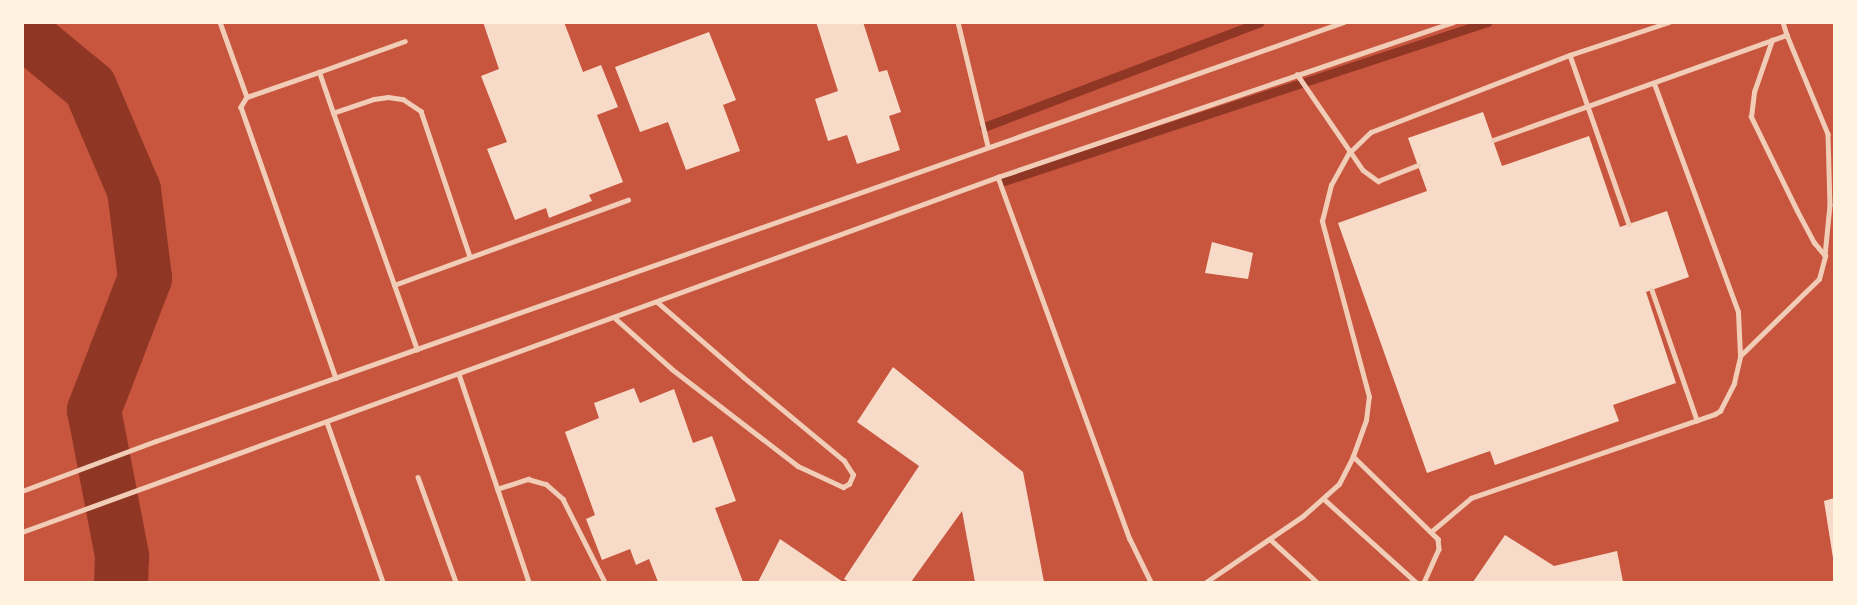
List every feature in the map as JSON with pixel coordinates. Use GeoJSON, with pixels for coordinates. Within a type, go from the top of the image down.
{"type":"FeatureCollection","features":[{"type":"Feature","properties":{"kind":"lane"},"geometry":{"type":"LineString","coordinates":[[220,22],[247,97]]}},
{"type":"Feature","properties":{"kind":"lane"},"geometry":{"type":"LineString","coordinates":[[958,22],[988,146]]}},
{"type":"Feature","properties":{"kind":"lane"},"geometry":{"type":"LineString","coordinates":[[22,490],[988,146],[1344,22]]}},
{"type":"Feature","properties":{"kind":"lane"},"geometry":{"type":"LineString","coordinates":[[22,532],[658,303],[998,177],[1453,22]]}},
{"type":"Feature","properties":{"kind":"lane"},"geometry":{"type":"LineString","coordinates":[[1206,582],[1270,539],[1324,499],[1339,484],[1353,456],[1366,420],[1369,397],[1322,222],[1332,185],[1349,153],[1371,132],[1570,55],[1669,22]]}},
{"type":"Feature","properties":{"kind":"lane"},"geometry":{"type":"LineString","coordinates":[[1740,356],[1819,279],[1825,256],[1830,205],[1828,134],[1786,35],[1783,22]]}},
{"type":"Feature","properties":{"kind":"lane"},"geometry":{"type":"LineString","coordinates":[[1493,140],[1589,108],[1786,35]]}},
{"type":"Feature","properties":{"kind":"lane"},"geometry":{"type":"LineString","coordinates":[[1772,40],[1754,92],[1751,117],[1814,243],[1825,256]]}},
{"type":"Feature","properties":{"kind":"lane"},"geometry":{"type":"LineString","coordinates":[[336,378],[241,107],[247,97],[405,41]]}},
{"type":"Feature","properties":{"kind":"lane"},"geometry":{"type":"LineString","coordinates":[[1570,55],[1629,224]]}},
{"type":"Feature","properties":{"kind":"lane"},"geometry":{"type":"LineString","coordinates":[[319,72],[417,350]]}},
{"type":"Feature","properties":{"kind":"lane"},"geometry":{"type":"LineString","coordinates":[[1298,74],[1362,170],[1378,181],[1419,165]]}},
{"type":"Feature","properties":{"kind":"lane"},"geometry":{"type":"LineString","coordinates":[[1432,531],[1472,498],[1720,411],[1734,384],[1740,356],[1738,312],[1654,84]]}},
{"type":"Feature","properties":{"kind":"lane"},"geometry":{"type":"LineString","coordinates":[[333,113],[374,99],[388,97],[403,99],[420,111],[470,257]]}},
{"type":"Feature","properties":{"kind":"lane"},"geometry":{"type":"LineString","coordinates":[[998,177],[1130,539],[1151,582]]}},
{"type":"Feature","properties":{"kind":"lane"},"geometry":{"type":"LineString","coordinates":[[394,285],[628,200]]}},
{"type":"Feature","properties":{"kind":"lane"},"geometry":{"type":"LineString","coordinates":[[1652,290],[1697,420]]}},
{"type":"Feature","properties":{"kind":"lane"},"geometry":{"type":"LineString","coordinates":[[615,318],[672,369],[798,466],[843,487],[849,484],[853,475],[844,461],[658,303]]}},
{"type":"Feature","properties":{"kind":"lane"},"geometry":{"type":"LineString","coordinates":[[459,374],[529,582]]}},
{"type":"Feature","properties":{"kind":"lane"},"geometry":{"type":"LineString","coordinates":[[327,422],[383,582]]}},
{"type":"Feature","properties":{"kind":"lane"},"geometry":{"type":"LineString","coordinates":[[1353,456],[1438,539],[1440,549],[1424,582]]}},
{"type":"Feature","properties":{"kind":"lane"},"geometry":{"type":"LineString","coordinates":[[418,477],[456,582]]}},
{"type":"Feature","properties":{"kind":"lane"},"geometry":{"type":"LineString","coordinates":[[497,489],[528,479],[546,484],[563,500],[605,582]]}},
{"type":"Feature","properties":{"kind":"lane"},"geometry":{"type":"LineString","coordinates":[[1324,499],[1416,582]]}},
{"type":"Feature","properties":{"kind":"lane"},"geometry":{"type":"LineString","coordinates":[[1270,539],[1317,582]]}},
{"type":"Feature","properties":{"kind":"building"},"geometry":{"type":"Polygon","coordinates":[[[483,22],[564,22],[583,72],[601,65],[618,107],[597,115],[623,182],[589,195],[592,201],[549,218],[546,208],[515,220],[487,149],[507,142],[481,76],[499,69],[483,22]]]}},
{"type":"Feature","properties":{"kind":"building"},"geometry":{"type":"Polygon","coordinates":[[[816,22],[863,22],[879,72],[887,70],[901,112],[889,116],[900,150],[857,164],[847,135],[828,141],[815,99],[838,91],[816,22]]]}},
{"type":"Feature","properties":{"kind":"building"},"geometry":{"type":"Polygon","coordinates":[[[709,32],[736,100],[723,105],[740,151],[686,170],[668,122],[640,132],[615,67],[709,32]]]}},
{"type":"Feature","properties":{"kind":"building"},"geometry":{"type":"Polygon","coordinates":[[[1483,112],[1502,166],[1589,136],[1620,227],[1667,211],[1689,277],[1646,292],[1676,383],[1613,405],[1619,421],[1495,465],[1490,451],[1427,473],[1338,223],[1427,191],[1408,138],[1483,112]]]}},
{"type":"Feature","properties":{"kind":"building"},"geometry":{"type":"Polygon","coordinates":[[[1212,242],[1253,253],[1248,279],[1205,273],[1212,242]]]}},
{"type":"Feature","properties":{"kind":"building"},"geometry":{"type":"Polygon","coordinates":[[[893,367],[1023,472],[1044,582],[975,582],[962,511],[911,582],[849,582],[844,579],[919,466],[857,422],[893,367]]]}},
{"type":"Feature","properties":{"kind":"building"},"geometry":{"type":"Polygon","coordinates":[[[634,388],[640,403],[674,389],[693,443],[712,436],[736,501],[715,508],[743,582],[658,582],[649,559],[636,565],[630,549],[602,560],[586,519],[595,515],[565,432],[599,418],[594,403],[634,388]]]}},
{"type":"Feature","properties":{"kind":"building"},"geometry":{"type":"Polygon","coordinates":[[[1834,498],[1834,558],[1833,558],[1824,501],[1834,498]]]}},
{"type":"Feature","properties":{"kind":"building"},"geometry":{"type":"Polygon","coordinates":[[[1505,535],[1554,566],[1617,551],[1623,582],[1473,582],[1505,535]]]}},
{"type":"Feature","properties":{"kind":"building"},"geometry":{"type":"Polygon","coordinates":[[[780,539],[843,582],[758,582],[780,539]]]}},
{"type":"Feature","properties":{"kind":"waterway"},"geometry":{"type":"LineString","coordinates":[[984,127],[1260,22]]}},
{"type":"Feature","properties":{"kind":"waterway"},"geometry":{"type":"LineString","coordinates":[[1001,182],[1487,22]]}},
{"type":"Feature","properties":{"kind":"waterway"},"geometry":{"type":"LineString","coordinates":[[22,31],[90,87],[134,190],[145,278],[94,410],[122,556],[121,582]]}}]}
